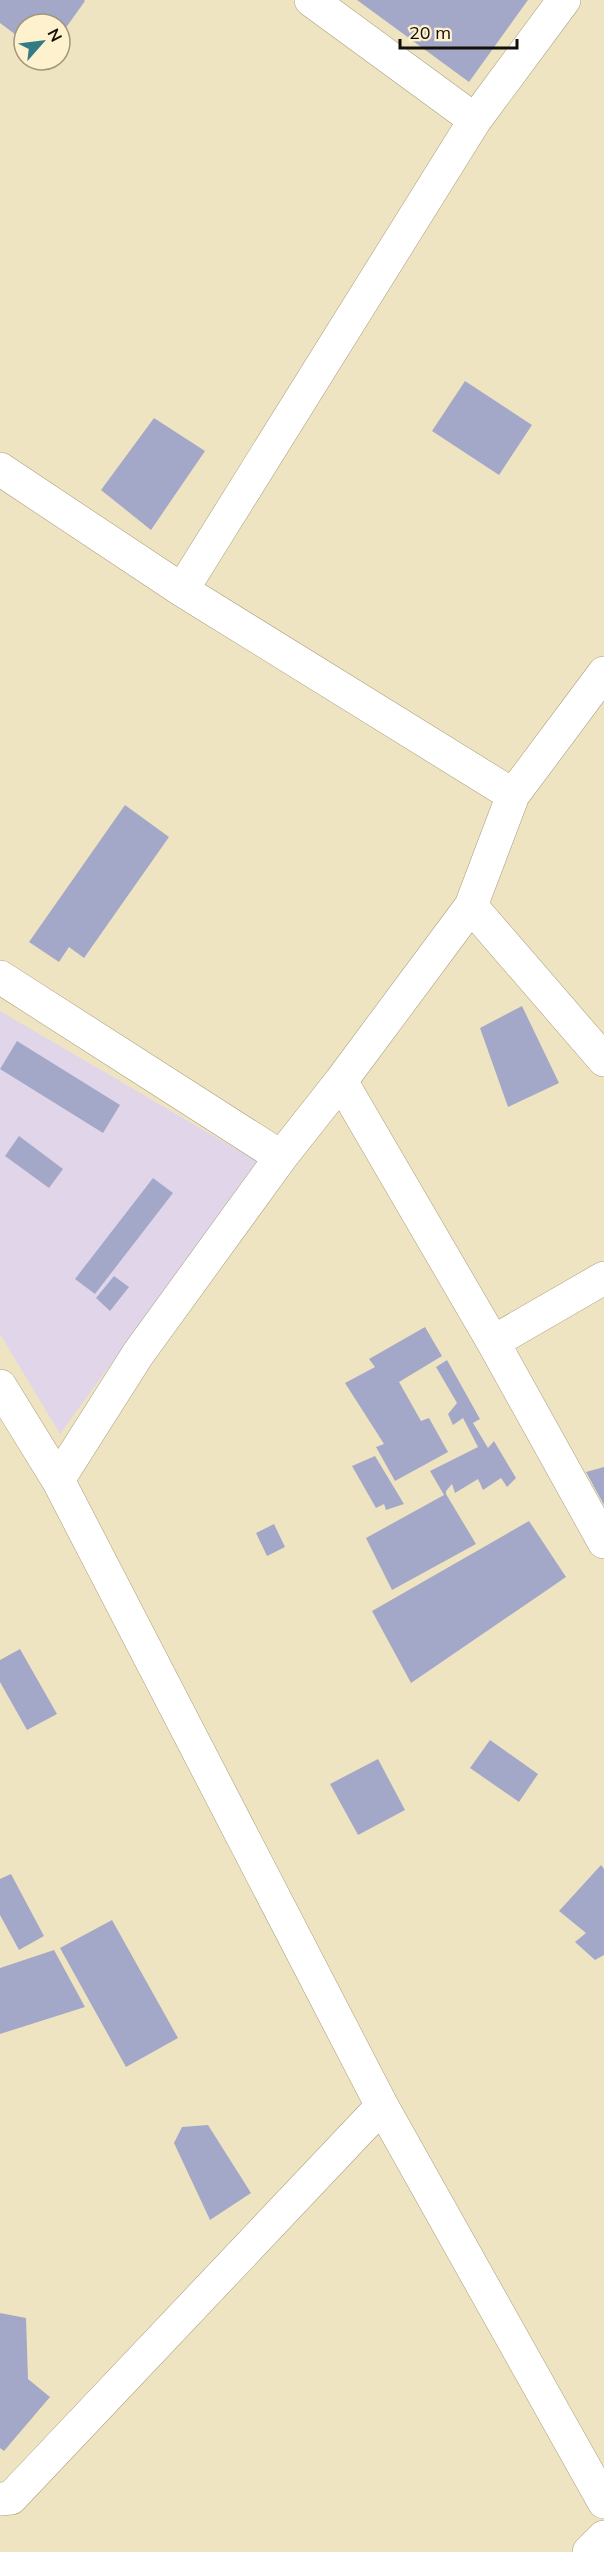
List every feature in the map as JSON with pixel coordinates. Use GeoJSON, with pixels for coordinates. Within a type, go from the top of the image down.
{"type":"FeatureCollection","features":[{"type":"Feature","properties":{"kind":"street"},"geometry":{"type":"LineString","coordinates":[[311,0],[475,120]]}},
{"type":"Feature","properties":{"kind":"street"},"geometry":{"type":"LineString","coordinates":[[182,590],[475,120],[564,0]]}},
{"type":"Feature","properties":{"kind":"street"},"geometry":{"type":"LineString","coordinates":[[0,469],[182,590],[513,795]]}},
{"type":"Feature","properties":{"kind":"street"},"geometry":{"type":"LineString","coordinates":[[58,1480],[138,1354],[280,1157],[341,1081],[471,906],[513,795],[604,673]]}},
{"type":"Feature","properties":{"kind":"street"},"geometry":{"type":"LineString","coordinates":[[471,906],[604,1060]]}},
{"type":"Feature","properties":{"kind":"street"},"geometry":{"type":"LineString","coordinates":[[0,977],[280,1157]]}},
{"type":"Feature","properties":{"kind":"street"},"geometry":{"type":"LineString","coordinates":[[341,1081],[493,1342],[604,1542]]}},
{"type":"Feature","properties":{"kind":"street"},"geometry":{"type":"LineString","coordinates":[[493,1342],[604,1278]]}},
{"type":"Feature","properties":{"kind":"street"},"geometry":{"type":"LineString","coordinates":[[0,1386],[58,1480],[382,2106],[604,2502]]}},
{"type":"Feature","properties":{"kind":"street"},"geometry":{"type":"LineString","coordinates":[[0,2499],[10,2498],[382,2106]]}},
{"type":"Feature","properties":{"kind":"street"},"geometry":{"type":"LineString","coordinates":[[589,2552],[604,2537]]}},
{"type":"Feature","properties":{"kind":"shaded area"},"geometry":{"type":"Polygon","coordinates":[[[0,1011],[258,1162],[60,1434],[0,1334],[0,1011]]]}},
{"type":"Feature","properties":{"kind":"building"},"geometry":{"type":"Polygon","coordinates":[[[0,0],[85,1],[72,19],[72,12],[12,12],[12,32],[0,23],[0,0]]]}},
{"type":"Feature","properties":{"kind":"building"},"geometry":{"type":"Polygon","coordinates":[[[357,0],[528,0],[469,82],[357,0]]]}},
{"type":"Feature","properties":{"kind":"building"},"geometry":{"type":"Polygon","coordinates":[[[465,381],[532,425],[499,475],[432,431],[465,381]]]}},
{"type":"Feature","properties":{"kind":"building"},"geometry":{"type":"Polygon","coordinates":[[[154,418],[205,451],[151,530],[101,490],[154,418]]]}},
{"type":"Feature","properties":{"kind":"building"},"geometry":{"type":"Polygon","coordinates":[[[125,805],[169,837],[84,958],[69,947],[59,962],[29,942],[125,805]]]}},
{"type":"Feature","properties":{"kind":"building"},"geometry":{"type":"Polygon","coordinates":[[[522,1006],[559,1083],[508,1107],[480,1028],[522,1006]]]}},
{"type":"Feature","properties":{"kind":"building"},"geometry":{"type":"Polygon","coordinates":[[[17,1041],[120,1105],[103,1133],[0,1069],[17,1041]]]}},
{"type":"Feature","properties":{"kind":"building"},"geometry":{"type":"Polygon","coordinates":[[[19,1136],[63,1169],[49,1188],[5,1156],[19,1136]]]}},
{"type":"Feature","properties":{"kind":"building"},"geometry":{"type":"Polygon","coordinates":[[[153,1178],[173,1193],[95,1294],[75,1279],[153,1178]]]}},
{"type":"Feature","properties":{"kind":"building"},"geometry":{"type":"Polygon","coordinates":[[[114,1276],[129,1287],[110,1311],[96,1298],[114,1276]]]}},
{"type":"Feature","properties":{"kind":"building"},"geometry":{"type":"Polygon","coordinates":[[[425,1327],[442,1356],[399,1382],[421,1421],[429,1418],[448,1452],[395,1481],[376,1447],[384,1444],[345,1383],[375,1367],[369,1359],[425,1327]]]}},
{"type":"Feature","properties":{"kind":"building"},"geometry":{"type":"Polygon","coordinates":[[[447,1360],[480,1419],[473,1423],[488,1448],[494,1441],[516,1478],[507,1487],[501,1478],[483,1490],[478,1479],[455,1493],[452,1484],[446,1494],[476,1544],[392,1590],[366,1538],[444,1495],[430,1471],[478,1447],[463,1418],[453,1425],[448,1414],[457,1403],[436,1367],[447,1360]]]}},
{"type":"Feature","properties":{"kind":"building"},"geometry":{"type":"Polygon","coordinates":[[[375,1456],[404,1504],[386,1510],[384,1504],[376,1508],[352,1466],[375,1456]]]}},
{"type":"Feature","properties":{"kind":"building"},"geometry":{"type":"Polygon","coordinates":[[[604,1467],[604,1505],[586,1472],[604,1467]]]}},
{"type":"Feature","properties":{"kind":"building"},"geometry":{"type":"Polygon","coordinates":[[[529,1521],[566,1577],[411,1683],[372,1611],[529,1521]]]}},
{"type":"Feature","properties":{"kind":"building"},"geometry":{"type":"Polygon","coordinates":[[[274,1524],[285,1547],[267,1556],[256,1533],[274,1524]]]}},
{"type":"Feature","properties":{"kind":"building"},"geometry":{"type":"Polygon","coordinates":[[[20,1649],[57,1714],[27,1730],[0,1682],[0,1660],[20,1649]]]}},
{"type":"Feature","properties":{"kind":"building"},"geometry":{"type":"Polygon","coordinates":[[[490,1740],[538,1774],[519,1802],[470,1768],[490,1740]]]}},
{"type":"Feature","properties":{"kind":"building"},"geometry":{"type":"Polygon","coordinates":[[[378,1759],[405,1810],[358,1835],[330,1784],[378,1759]]]}},
{"type":"Feature","properties":{"kind":"building"},"geometry":{"type":"Polygon","coordinates":[[[601,1865],[604,1869],[604,1955],[595,1960],[575,1942],[586,1933],[559,1911],[601,1865]]]}},
{"type":"Feature","properties":{"kind":"building"},"geometry":{"type":"Polygon","coordinates":[[[11,1874],[44,1936],[19,1950],[0,1915],[0,1879],[11,1874]]]}},
{"type":"Feature","properties":{"kind":"building"},"geometry":{"type":"Polygon","coordinates":[[[112,1920],[178,2038],[126,2067],[60,1948],[112,1920]]]}},
{"type":"Feature","properties":{"kind":"building"},"geometry":{"type":"Polygon","coordinates":[[[54,1950],[85,2007],[0,2034],[0,1968],[54,1950]]]}},
{"type":"Feature","properties":{"kind":"building"},"geometry":{"type":"Polygon","coordinates":[[[208,2125],[251,2193],[210,2220],[174,2143],[182,2127],[208,2125]]]}},
{"type":"Feature","properties":{"kind":"building"},"geometry":{"type":"Polygon","coordinates":[[[0,2313],[26,2318],[28,2379],[50,2397],[4,2451],[0,2448],[0,2313]]]}}]}
